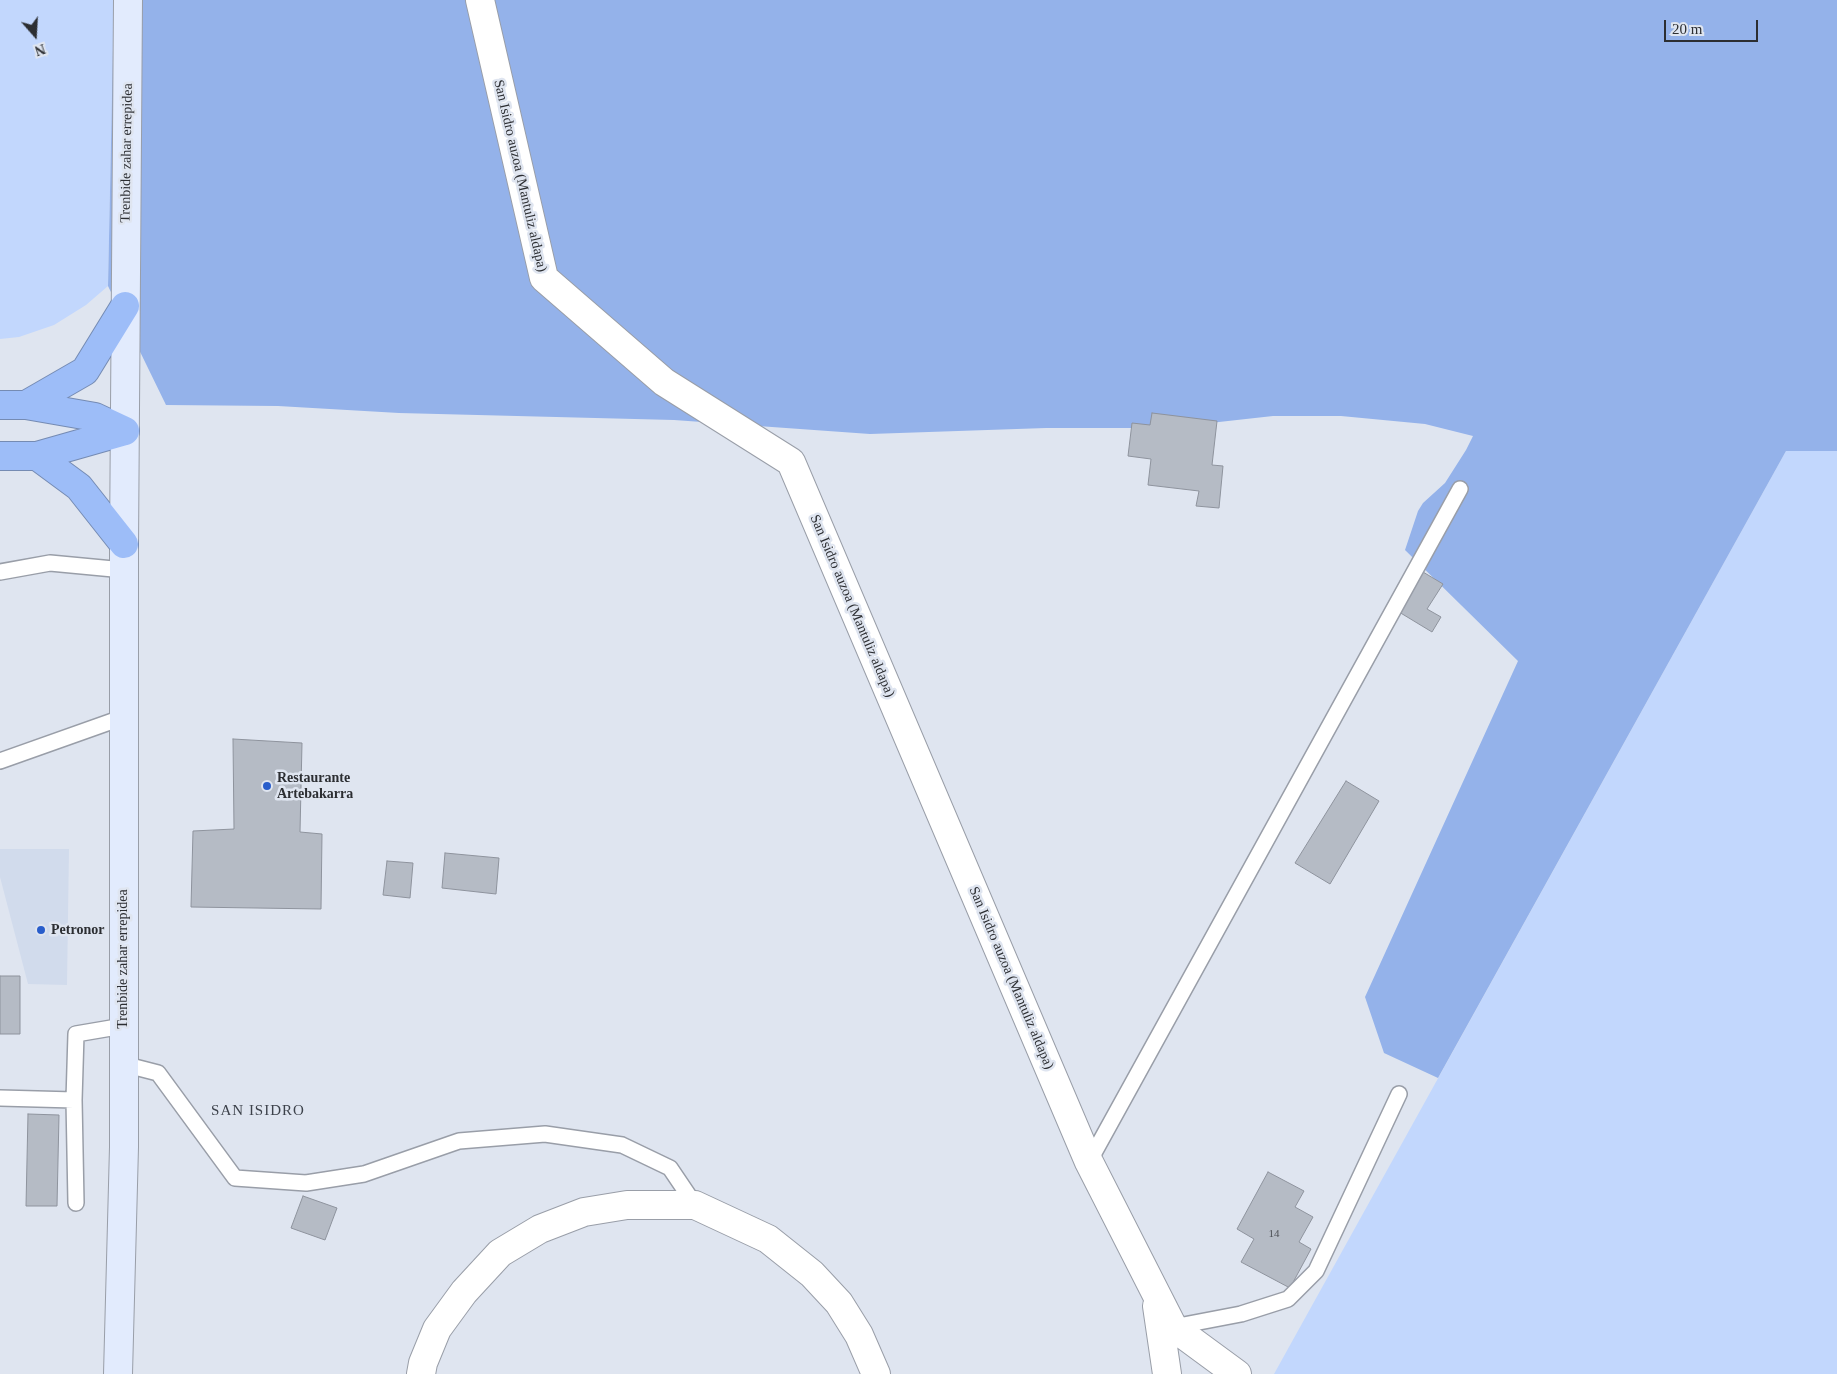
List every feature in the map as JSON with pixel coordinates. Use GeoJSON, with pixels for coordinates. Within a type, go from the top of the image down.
{"type":"FeatureCollection","features":[{"type":"Feature","properties":{"kind":"highway"},"geometry":{"type":"LineString","coordinates":[[13,405],[85,371],[125,306]]}},
{"type":"Feature","properties":{"kind":"highway"},"geometry":{"type":"LineString","coordinates":[[13,405],[95,417],[125,431]]}},
{"type":"Feature","properties":{"kind":"highway"},"geometry":{"type":"LineString","coordinates":[[0,456],[37,456],[125,431]]}},
{"type":"Feature","properties":{"kind":"highway"},"geometry":{"type":"LineString","coordinates":[[37,456],[80,487],[124,557]]}},
{"type":"Feature","properties":{"kind":"street","name":"Trenbide zahar errepidea"},"geometry":{"type":"LineString","coordinates":[[118,1374],[124,1147],[124,557],[128,0]]}},
{"type":"Feature","properties":{"kind":"street","name":"San Isidro auzoa (Mantuliz aldapa)"},"geometry":{"type":"LineString","coordinates":[[480,0],[544,278],[664,382],[791,462],[1088,1162],[1173,1327],[1237,1374]]}},
{"type":"Feature","properties":{"kind":"street"},"geometry":{"type":"LineString","coordinates":[[421,1374],[437,1329],[464,1292],[500,1253],[540,1229],[584,1212],[628,1205],[695,1205],[768,1240],[812,1274],[839,1303],[859,1335],[876,1374]]}},
{"type":"Feature","properties":{"kind":"street","name":"San Isidro auzoa (Mantuliz aldapa)"},"geometry":{"type":"LineString","coordinates":[[1155,1292],[1166,1374]]}},
{"type":"Feature","properties":{"kind":"lane"},"geometry":{"type":"LineString","coordinates":[[1088,1162],[1460,489]]}},
{"type":"Feature","properties":{"kind":"lane"},"geometry":{"type":"LineString","coordinates":[[0,572],[50,563],[124,557]]}},
{"type":"Feature","properties":{"kind":"lane"},"geometry":{"type":"LineString","coordinates":[[0,761],[124,717]]}},
{"type":"Feature","properties":{"kind":"lane"},"geometry":{"type":"LineString","coordinates":[[76,1203],[74,1100],[76,1034],[123,1026]]}},
{"type":"Feature","properties":{"kind":"lane"},"geometry":{"type":"LineString","coordinates":[[123,1064],[158,1073],[235,1178],[306,1184],[364,1174],[459,1141],[545,1134],[622,1145],[670,1168],[695,1205]]}},
{"type":"Feature","properties":{"kind":"lane"},"geometry":{"type":"LineString","coordinates":[[1173,1327],[1241,1314],[1288,1299],[1316,1271],[1399,1094]]}},
{"type":"Feature","properties":{"kind":"lane"},"geometry":{"type":"LineString","coordinates":[[0,1098],[74,1100]]}},
{"type":"Feature","properties":{"kind":"shaded area"},"geometry":{"type":"Polygon","coordinates":[[[0,0],[114,0],[108,286],[86,305],[54,325],[19,337],[0,339],[0,0]]]}},
{"type":"Feature","properties":{"kind":"shaded area"},"geometry":{"type":"Polygon","coordinates":[[[114,0],[1837,0],[1837,451],[1786,451],[1438,1078],[1384,1053],[1365,997],[1518,661],[1405,550],[1418,511],[1423,503],[1445,483],[1473,436],[1425,424],[1341,416],[1273,416],[1165,428],[1046,428],[870,434],[674,420],[399,413],[278,406],[166,405],[108,286],[114,0]]]}},
{"type":"Feature","properties":{"kind":"shaded area"},"geometry":{"type":"Polygon","coordinates":[[[1786,451],[1837,451],[1837,1374],[1274,1374],[1786,451]]]}},
{"type":"Feature","properties":{"kind":"shaded area","name":"Petronor"},"geometry":{"type":"Polygon","coordinates":[[[0,849],[69,849],[67,985],[28,984],[0,877],[0,849]]]}},
{"type":"Feature","properties":{"kind":"building"},"geometry":{"type":"Polygon","coordinates":[[[1152,413],[1217,421],[1212,465],[1223,466],[1219,508],[1196,506],[1199,491],[1148,485],[1151,459],[1128,456],[1132,423],[1150,425],[1152,413]]]}},
{"type":"Feature","properties":{"kind":"building"},"geometry":{"type":"Polygon","coordinates":[[[1423,572],[1443,584],[1427,609],[1441,617],[1432,632],[1399,612],[1423,572]]]}},
{"type":"Feature","properties":{"kind":"building","name":"Restaurante Artebakarra"},"geometry":{"type":"Polygon","coordinates":[[[233,739],[302,743],[300,832],[322,834],[321,909],[191,907],[193,831],[234,829],[233,739]]]}},
{"type":"Feature","properties":{"kind":"building"},"geometry":{"type":"Polygon","coordinates":[[[1346,781],[1379,801],[1330,884],[1295,863],[1346,781]]]}},
{"type":"Feature","properties":{"kind":"building"},"geometry":{"type":"Polygon","coordinates":[[[445,853],[499,858],[496,894],[442,888],[445,853]]]}},
{"type":"Feature","properties":{"kind":"building"},"geometry":{"type":"Polygon","coordinates":[[[387,861],[413,863],[410,898],[383,895],[387,861]]]}},
{"type":"Feature","properties":{"kind":"building"},"geometry":{"type":"Polygon","coordinates":[[[0,976],[20,976],[20,1034],[0,1034],[0,976]]]}},
{"type":"Feature","properties":{"kind":"building"},"geometry":{"type":"Polygon","coordinates":[[[28,1114],[59,1115],[57,1206],[26,1206],[28,1114]]]}},
{"type":"Feature","properties":{"kind":"building"},"geometry":{"type":"Polygon","coordinates":[[[1268,1172],[1304,1191],[1295,1207],[1313,1217],[1299,1242],[1311,1249],[1290,1288],[1241,1262],[1254,1239],[1237,1229],[1268,1172]]]}},
{"type":"Feature","properties":{"kind":"building"},"geometry":{"type":"Polygon","coordinates":[[[303,1196],[337,1208],[325,1240],[291,1228],[303,1196]]]}},
{"type":"Feature","properties":{"kind":"place","name":"Restaurante Artebakarra"},"geometry":{"type":"Point","coordinates":[267,786]}},
{"type":"Feature","properties":{"kind":"place","name":"Petronor"},"geometry":{"type":"Point","coordinates":[41,930]}},
{"type":"Feature","properties":{"kind":"district","name":"SAN ISIDRO"},"geometry":{"type":"Point","coordinates":[258,1111]}}]}
